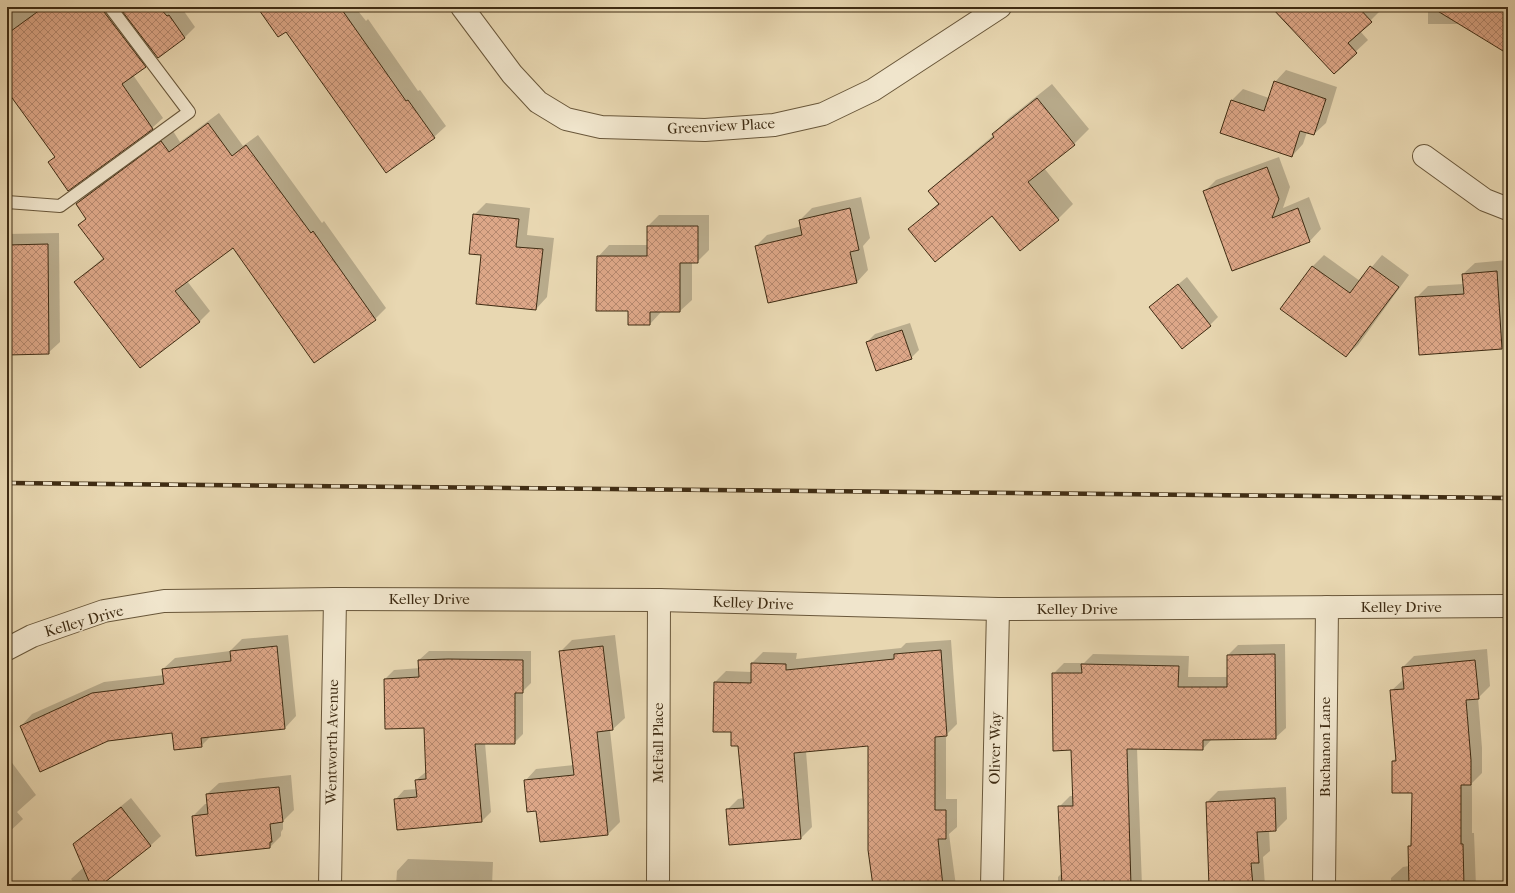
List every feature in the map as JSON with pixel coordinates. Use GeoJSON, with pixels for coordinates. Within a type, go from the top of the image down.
{"type":"FeatureCollection","features":[{"type":"Feature","properties":{"kind":"street","name":"Greenview Place"},"geometry":{"type":"LineString","coordinates":[[462,7],[512,74],[538,102],[566,119],[601,127],[705,130],[774,125],[823,114],[873,90],[1000,7]]}},
{"type":"Feature","properties":{"kind":"street"},"geometry":{"type":"LineString","coordinates":[[1424,156],[1485,200],[1508,209]]}},
{"type":"Feature","properties":{"kind":"street","name":"Kelley Drive"},"geometry":{"type":"LineString","coordinates":[[7,649],[32,636],[104,611],[164,602],[335,599],[659,600],[998,609],[1508,606]]}},
{"type":"Feature","properties":{"kind":"street","name":"Wentworth Avenue"},"geometry":{"type":"LineString","coordinates":[[330,886],[335,599]]}},
{"type":"Feature","properties":{"kind":"street","name":"McFall Place"},"geometry":{"type":"LineString","coordinates":[[658,886],[659,600]]}},
{"type":"Feature","properties":{"kind":"street","name":"Buchanon Lane"},"geometry":{"type":"LineString","coordinates":[[1324,886],[1326,607]]}},
{"type":"Feature","properties":{"kind":"street","name":"Oliver Way"},"geometry":{"type":"LineString","coordinates":[[992,886],[998,609]]}},
{"type":"Feature","properties":{"kind":"lane"},"geometry":{"type":"LineString","coordinates":[[7,202],[60,206],[189,112],[110,7]]}},
{"type":"Feature","properties":{"kind":"building"},"geometry":{"type":"Polygon","coordinates":[[[44,7],[103,7],[104,12],[146,67],[122,84],[153,129],[68,191],[48,162],[55,157],[7,91],[7,34],[44,7]]]}},
{"type":"Feature","properties":{"kind":"building"},"geometry":{"type":"Polygon","coordinates":[[[119,7],[159,7],[167,16],[169,15],[185,38],[158,58],[119,7]]]}},
{"type":"Feature","properties":{"kind":"building"},"geometry":{"type":"Polygon","coordinates":[[[257,7],[340,7],[406,101],[408,100],[435,138],[386,173],[286,32],[278,37],[257,7]]]}},
{"type":"Feature","properties":{"kind":"building"},"geometry":{"type":"Polygon","coordinates":[[[1271,7],[1358,7],[1372,22],[1348,43],[1357,53],[1334,74],[1271,7]]]}},
{"type":"Feature","properties":{"kind":"building"},"geometry":{"type":"Polygon","coordinates":[[[1431,7],[1508,7],[1508,54],[1431,7]]]}},
{"type":"Feature","properties":{"kind":"building"},"geometry":{"type":"Polygon","coordinates":[[[1274,81],[1326,99],[1314,135],[1300,131],[1292,157],[1220,133],[1231,100],[1264,111],[1274,81]]]}},
{"type":"Feature","properties":{"kind":"building"},"geometry":{"type":"Polygon","coordinates":[[[1037,98],[1075,145],[1028,182],[1059,220],[1020,251],[992,216],[935,262],[908,229],[939,204],[928,191],[994,137],[992,134],[1037,98]]]}},
{"type":"Feature","properties":{"kind":"building"},"geometry":{"type":"Polygon","coordinates":[[[208,123],[232,156],[246,145],[311,233],[313,231],[376,320],[314,363],[233,248],[175,291],[200,322],[140,368],[74,282],[104,259],[78,225],[86,219],[76,204],[161,141],[169,152],[208,123]]]}},
{"type":"Feature","properties":{"kind":"building"},"geometry":{"type":"Polygon","coordinates":[[[1267,167],[1279,199],[1272,218],[1298,208],[1310,242],[1232,271],[1203,191],[1267,167]]]}},
{"type":"Feature","properties":{"kind":"building"},"geometry":{"type":"Polygon","coordinates":[[[850,208],[859,250],[850,252],[857,283],[768,303],[755,246],[802,235],[799,220],[850,208]]]}},
{"type":"Feature","properties":{"kind":"building"},"geometry":{"type":"Polygon","coordinates":[[[473,214],[519,219],[516,247],[543,249],[536,310],[476,304],[481,255],[469,254],[473,214]]]}},
{"type":"Feature","properties":{"kind":"building"},"geometry":{"type":"Polygon","coordinates":[[[647,226],[698,226],[698,263],[680,263],[680,312],[650,312],[650,325],[628,325],[628,311],[596,311],[597,256],[647,256],[647,226]]]}},
{"type":"Feature","properties":{"kind":"building"},"geometry":{"type":"Polygon","coordinates":[[[48,244],[49,354],[7,355],[7,245],[48,244]]]}},
{"type":"Feature","properties":{"kind":"building"},"geometry":{"type":"Polygon","coordinates":[[[1312,266],[1350,293],[1370,266],[1399,287],[1346,357],[1280,309],[1312,266]]]}},
{"type":"Feature","properties":{"kind":"building"},"geometry":{"type":"Polygon","coordinates":[[[1497,271],[1502,349],[1419,355],[1415,297],[1464,294],[1462,274],[1497,271]]]}},
{"type":"Feature","properties":{"kind":"building"},"geometry":{"type":"Polygon","coordinates":[[[1178,284],[1211,326],[1182,349],[1149,307],[1178,284]]]}},
{"type":"Feature","properties":{"kind":"building"},"geometry":{"type":"Polygon","coordinates":[[[902,330],[912,359],[876,371],[866,342],[902,330]]]}},
{"type":"Feature","properties":{"kind":"building"},"geometry":{"type":"Polygon","coordinates":[[[277,646],[285,729],[201,738],[202,747],[174,750],[172,733],[108,741],[40,772],[20,726],[92,693],[164,684],[162,669],[231,661],[230,651],[277,646]]]}},
{"type":"Feature","properties":{"kind":"building"},"geometry":{"type":"Polygon","coordinates":[[[603,646],[613,730],[597,732],[608,835],[540,842],[536,811],[527,812],[524,780],[574,775],[559,651],[603,646]]]}},
{"type":"Feature","properties":{"kind":"building"},"geometry":{"type":"Polygon","coordinates":[[[941,650],[947,736],[935,737],[935,810],[946,810],[946,839],[938,839],[943,886],[873,886],[868,850],[868,746],[794,753],[801,839],[729,845],[726,809],[744,808],[738,746],[731,746],[731,732],[713,732],[714,682],[751,683],[751,663],[786,664],[786,670],[894,659],[894,654],[941,650]]]}},
{"type":"Feature","properties":{"kind":"building"},"geometry":{"type":"Polygon","coordinates":[[[1275,654],[1276,739],[1203,740],[1203,750],[1127,749],[1131,886],[1062,886],[1058,806],[1073,806],[1071,750],[1053,751],[1052,673],[1082,673],[1081,664],[1179,666],[1178,687],[1227,687],[1227,655],[1275,654]]]}},
{"type":"Feature","properties":{"kind":"building"},"geometry":{"type":"Polygon","coordinates":[[[418,660],[523,660],[523,693],[515,693],[515,744],[475,744],[482,822],[397,830],[394,799],[417,797],[415,780],[426,779],[424,728],[385,729],[384,679],[419,677],[418,660]]]}},
{"type":"Feature","properties":{"kind":"building"},"geometry":{"type":"Polygon","coordinates":[[[1475,660],[1479,699],[1466,700],[1471,760],[1471,785],[1461,785],[1461,844],[1463,844],[1464,886],[1409,886],[1408,846],[1411,846],[1412,793],[1392,793],[1392,761],[1396,761],[1390,690],[1404,689],[1402,667],[1475,660]]]}},
{"type":"Feature","properties":{"kind":"building"},"geometry":{"type":"Polygon","coordinates":[[[279,787],[283,822],[270,824],[272,842],[270,842],[270,848],[196,856],[192,816],[208,814],[206,794],[279,787]]]}},
{"type":"Feature","properties":{"kind":"building"},"geometry":{"type":"Polygon","coordinates":[[[1275,798],[1276,831],[1257,832],[1259,863],[1251,863],[1253,886],[1209,886],[1206,802],[1275,798]]]}},
{"type":"Feature","properties":{"kind":"building"},"geometry":{"type":"Polygon","coordinates":[[[121,807],[151,846],[100,886],[91,886],[73,844],[121,807]]]}},
{"type":"Feature","properties":{"kind":"railway"},"geometry":{"type":"LineString","coordinates":[[7,483],[1508,498]]}}]}
